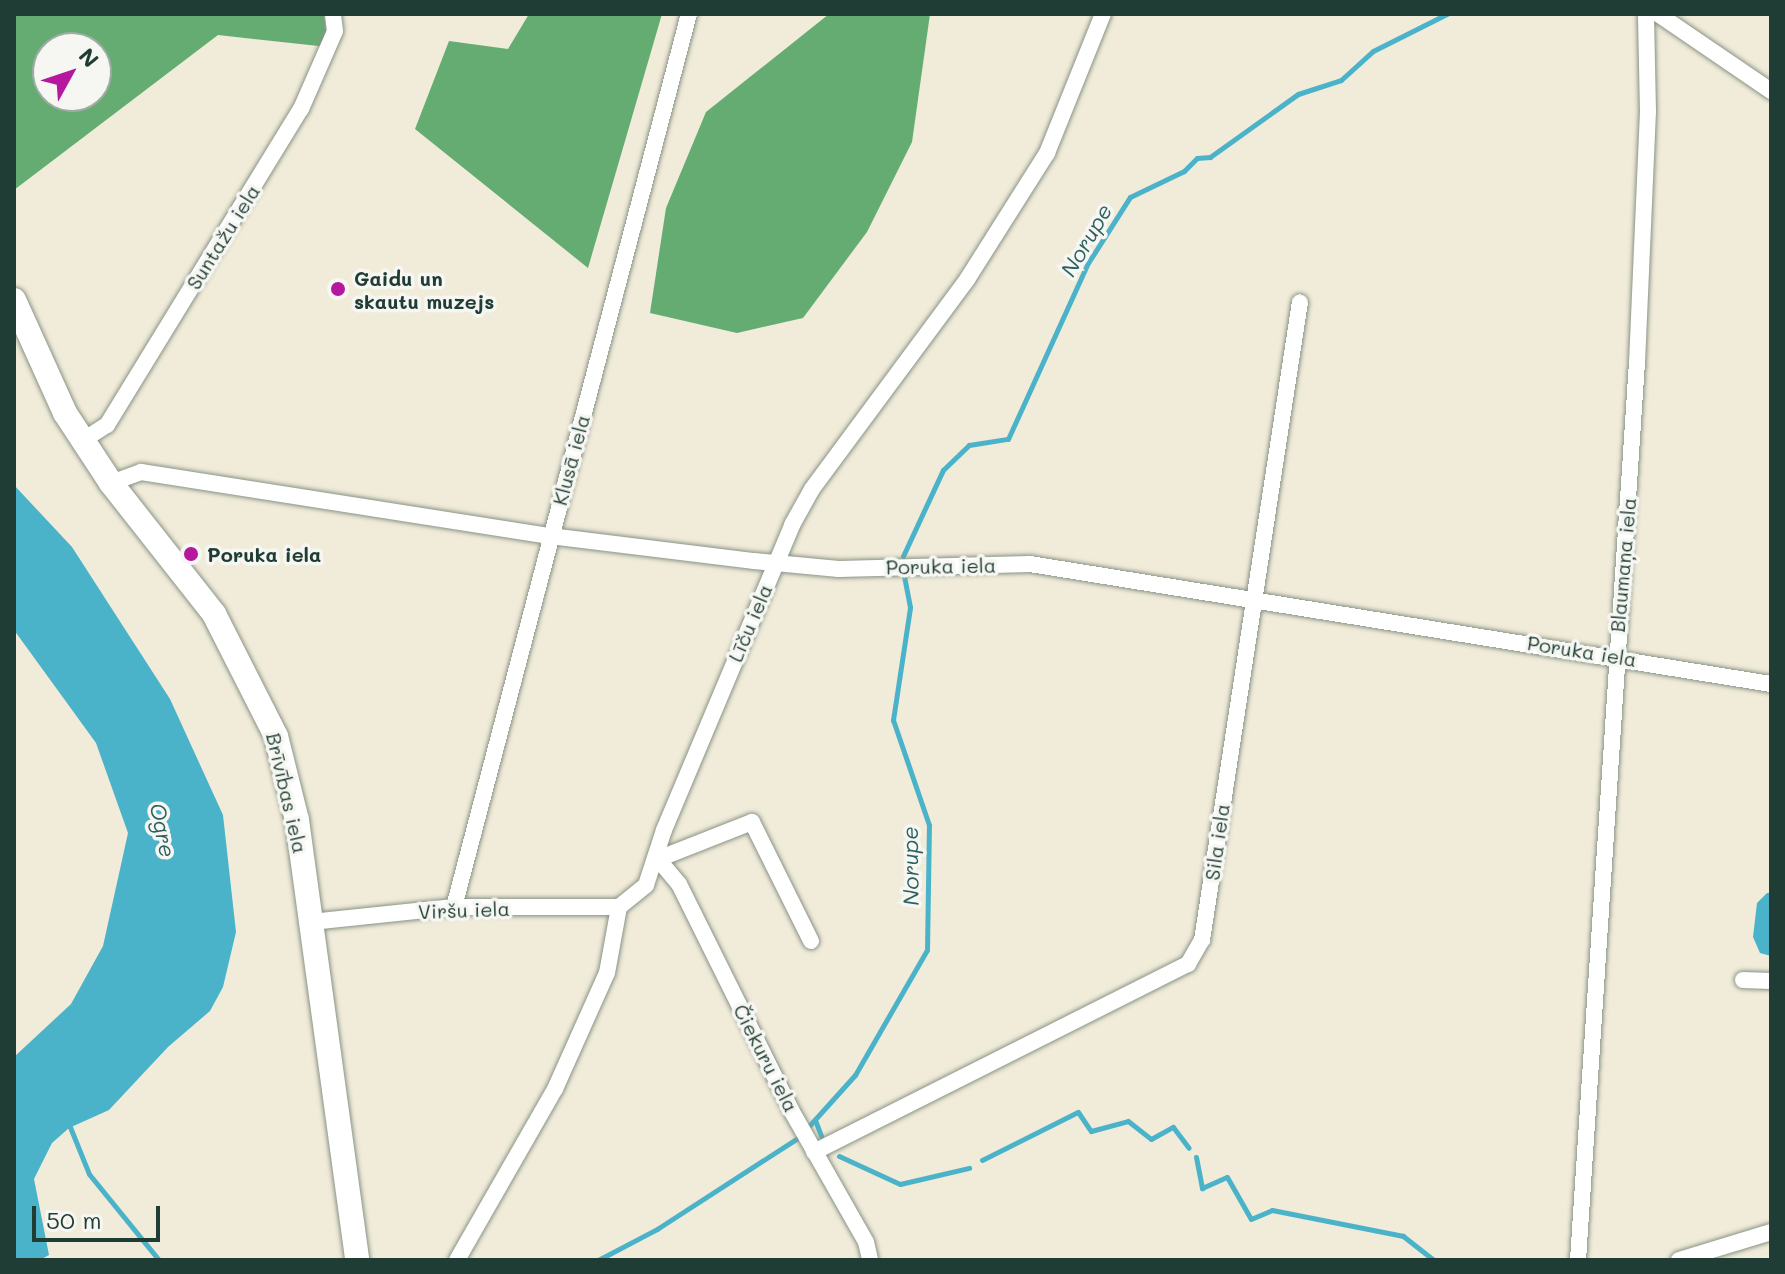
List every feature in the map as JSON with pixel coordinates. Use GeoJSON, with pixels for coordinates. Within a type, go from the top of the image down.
{"type":"FeatureCollection","features":[{"type":"Feature","properties":{"kind":"main road","name":"Brīvības iela"},"geometry":{"type":"LineString","coordinates":[[14,300],[82,441],[111,483],[214,614],[264,706],[289,783],[357,1260]]}},
{"type":"Feature","properties":{"kind":"street","name":"Suntažu iela"},"geometry":{"type":"LineString","coordinates":[[82,441],[107,425],[301,109],[335,31],[333,14]]}},
{"type":"Feature","properties":{"kind":"street","name":"Klusā iela"},"geometry":{"type":"LineString","coordinates":[[454,907],[689,14]]}},
{"type":"Feature","properties":{"kind":"street","name":"Līču iela"},"geometry":{"type":"LineString","coordinates":[[619,907],[646,885],[658,859],[664,830],[775,563],[812,489],[968,278],[1047,153],[1103,14]]}},
{"type":"Feature","properties":{"kind":"street","name":"Blaumaņa iela"},"geometry":{"type":"LineString","coordinates":[[1578,1260],[1643,249],[1646,14]]}},
{"type":"Feature","properties":{"kind":"street"},"geometry":{"type":"LineString","coordinates":[[1658,14],[1771,91]]}},
{"type":"Feature","properties":{"kind":"street","name":"Sila iela"},"geometry":{"type":"LineString","coordinates":[[814,1152],[1188,964],[1202,940],[1252,597],[1300,302]]}},
{"type":"Feature","properties":{"kind":"street","name":"Poruka iela"},"geometry":{"type":"LineString","coordinates":[[111,483],[141,472],[550,536],[839,569],[1030,564],[1615,655],[1771,684]]}},
{"type":"Feature","properties":{"kind":"street"},"geometry":{"type":"LineString","coordinates":[[658,859],[752,822],[811,941]]}},
{"type":"Feature","properties":{"kind":"street","name":"Čiekuru iela"},"geometry":{"type":"LineString","coordinates":[[658,859],[679,884],[814,1152],[866,1242],[870,1260]]}},
{"type":"Feature","properties":{"kind":"street","name":"Viršu iela"},"geometry":{"type":"LineString","coordinates":[[311,922],[454,907],[619,907]]}},
{"type":"Feature","properties":{"kind":"street"},"geometry":{"type":"LineString","coordinates":[[457,1260],[555,1089],[607,973],[619,907]]}},
{"type":"Feature","properties":{"kind":"street"},"geometry":{"type":"LineString","coordinates":[[1743,980],[1771,981]]}},
{"type":"Feature","properties":{"kind":"street"},"geometry":{"type":"LineString","coordinates":[[1679,1260],[1771,1232]]}},
{"type":"Feature","properties":{"kind":"green space"},"geometry":{"type":"Polygon","coordinates":[[[14,14],[324,14],[328,47],[218,35],[14,190],[14,14]]]}},
{"type":"Feature","properties":{"kind":"green space"},"geometry":{"type":"Polygon","coordinates":[[[529,14],[662,14],[588,268],[415,129],[449,41],[508,49],[529,14]]]}},
{"type":"Feature","properties":{"kind":"green space"},"geometry":{"type":"Polygon","coordinates":[[[829,14],[930,14],[912,142],[867,232],[803,318],[737,333],[650,313],[666,208],[706,112],[829,14]]]}},
{"type":"Feature","properties":{"kind":"water","name":"Ogre"},"geometry":{"type":"Polygon","coordinates":[[[14,485],[72,547],[170,699],[223,815],[236,932],[223,987],[210,1011],[168,1047],[109,1110],[69,1128],[52,1143],[34,1179],[49,1255],[40,1260],[14,1260],[14,1057],[71,1004],[103,946],[128,833],[96,743],[14,630],[14,485]]]}},
{"type":"Feature","properties":{"kind":"water"},"geometry":{"type":"Polygon","coordinates":[[[1771,893],[1771,956],[1760,953],[1753,937],[1757,903],[1771,893]]]}},
{"type":"Feature","properties":{"kind":"waterway","name":"Norupe"},"geometry":{"type":"LineString","coordinates":[[903,556],[943,470],[969,445],[1008,439],[1088,263],[1130,197],[1184,171],[1197,158],[1210,157],[1298,94],[1341,80],[1373,51],[1447,14]]}},
{"type":"Feature","properties":{"kind":"waterway","name":"Norupe"},"geometry":{"type":"LineString","coordinates":[[809,1126],[855,1075],[927,950],[929,825],[893,720],[910,607],[904,576]]}},
{"type":"Feature","properties":{"kind":"waterway"},"geometry":{"type":"LineString","coordinates":[[982,1160],[1078,1112],[1091,1131],[1128,1121],[1151,1139],[1173,1127],[1189,1148]]}},
{"type":"Feature","properties":{"kind":"waterway"},"geometry":{"type":"LineString","coordinates":[[815,1120],[821,1136]]}},
{"type":"Feature","properties":{"kind":"waterway","name":"Norupe"},"geometry":{"type":"LineString","coordinates":[[68,1122],[89,1174],[159,1260]]}},
{"type":"Feature","properties":{"kind":"waterway","name":"Norupe"},"geometry":{"type":"LineString","coordinates":[[598,1260],[657,1229],[796,1139]]}},
{"type":"Feature","properties":{"kind":"waterway"},"geometry":{"type":"LineString","coordinates":[[839,1156],[900,1184],[969,1168]]}},
{"type":"Feature","properties":{"kind":"waterway"},"geometry":{"type":"LineString","coordinates":[[1196,1157],[1202,1188],[1227,1177],[1251,1219],[1272,1210],[1403,1236],[1434,1260]]}},
{"type":"Feature","properties":{"kind":"place","name":"Gaidu un skautu muzejs"},"geometry":{"type":"Point","coordinates":[338,289]}},
{"type":"Feature","properties":{"kind":"place","name":"Poruka iela"},"geometry":{"type":"Point","coordinates":[191,554]}}]}
